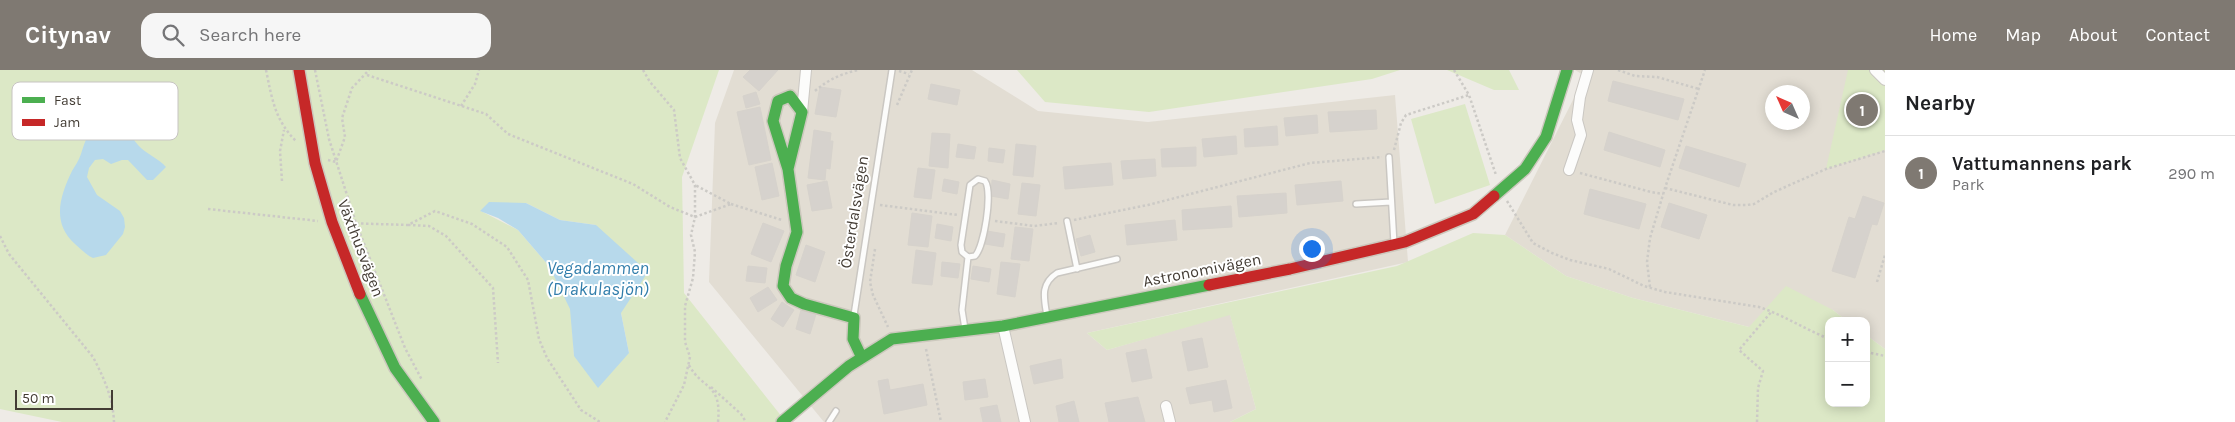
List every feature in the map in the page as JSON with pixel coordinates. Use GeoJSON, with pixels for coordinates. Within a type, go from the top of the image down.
{"type":"FeatureCollection","features":[{"type":"Feature","properties":{"kind":"street","name":"Växthusvägen"},"geometry":{"type":"LineString","coordinates":[[299,70],[313,154],[332,222],[364,304],[395,368],[434,422]]}},
{"type":"Feature","properties":{"kind":"street"},"geometry":{"type":"LineString","coordinates":[[788,169],[802,107],[806,70]]}},
{"type":"Feature","properties":{"kind":"street","name":"Astronomivägen"},"geometry":{"type":"LineString","coordinates":[[782,422],[877,346],[892,339],[1003,326],[1290,269],[1394,244],[1474,214],[1525,169],[1546,137],[1567,70]]}},
{"type":"Feature","properties":{"kind":"street"},"geometry":{"type":"LineString","coordinates":[[1569,170],[1582,135],[1578,120],[1580,97],[1588,70]]}},
{"type":"Feature","properties":{"kind":"street"},"geometry":{"type":"LineString","coordinates":[[1875,70],[1885,80]]}},
{"type":"Feature","properties":{"kind":"street"},"geometry":{"type":"LineString","coordinates":[[802,107],[790,96],[778,101],[773,122],[788,169],[797,232],[786,266],[783,286],[791,298],[804,304],[854,318]]}},
{"type":"Feature","properties":{"kind":"street","name":"Österdalsvägen"},"geometry":{"type":"LineString","coordinates":[[854,318],[853,339],[862,358]]}},
{"type":"Feature","properties":{"kind":"street"},"geometry":{"type":"LineString","coordinates":[[1003,326],[1025,422]]}},
{"type":"Feature","properties":{"kind":"street"},"geometry":{"type":"LineString","coordinates":[[1166,406],[1170,422]]}},
{"type":"Feature","properties":{"kind":"lane","name":"Österdalsvägen"},"geometry":{"type":"LineString","coordinates":[[854,318],[892,70]]}},
{"type":"Feature","properties":{"kind":"lane"},"geometry":{"type":"LineString","coordinates":[[1391,156],[1394,244]]}},
{"type":"Feature","properties":{"kind":"lane"},"geometry":{"type":"LineString","coordinates":[[981,179],[988,185],[989,189],[981,248],[975,256],[968,257],[962,252],[961,245],[965,216],[970,185],[974,180],[981,179]]}},
{"type":"Feature","properties":{"kind":"lane"},"geometry":{"type":"LineString","coordinates":[[1356,204],[1392,202]]}},
{"type":"Feature","properties":{"kind":"lane"},"geometry":{"type":"LineString","coordinates":[[1067,221],[1077,269]]}},
{"type":"Feature","properties":{"kind":"lane"},"geometry":{"type":"LineString","coordinates":[[965,331],[962,310],[968,257]]}},
{"type":"Feature","properties":{"kind":"lane"},"geometry":{"type":"LineString","coordinates":[[1048,317],[1043,294],[1047,282],[1057,273],[1117,259]]}},
{"type":"Feature","properties":{"kind":"lane"},"geometry":{"type":"LineString","coordinates":[[829,422],[836,411]]}},
{"type":"Feature","properties":{"kind":"path"},"geometry":{"type":"LineString","coordinates":[[266,70],[273,105],[284,130],[321,159],[336,162]]}},
{"type":"Feature","properties":{"kind":"path"},"geometry":{"type":"LineString","coordinates":[[315,70],[329,139],[356,223],[405,348],[426,387]]}},
{"type":"Feature","properties":{"kind":"path"},"geometry":{"type":"LineString","coordinates":[[336,162],[345,137],[342,118],[352,88],[367,75],[369,70]]}},
{"type":"Feature","properties":{"kind":"path"},"geometry":{"type":"LineString","coordinates":[[461,106],[475,84],[479,70]]}},
{"type":"Feature","properties":{"kind":"path"},"geometry":{"type":"LineString","coordinates":[[643,70],[650,82],[674,110],[680,158],[695,185],[695,216],[691,235],[695,252],[692,278],[685,306],[685,342],[690,357],[684,385],[665,422]]}},
{"type":"Feature","properties":{"kind":"path"},"geometry":{"type":"LineString","coordinates":[[802,107],[831,78],[858,70]]}},
{"type":"Feature","properties":{"kind":"path"},"geometry":{"type":"LineString","coordinates":[[897,70],[910,74]]}},
{"type":"Feature","properties":{"kind":"path"},"geometry":{"type":"LineString","coordinates":[[894,114],[900,95],[912,70]]}},
{"type":"Feature","properties":{"kind":"path"},"geometry":{"type":"LineString","coordinates":[[1454,70],[1469,95],[1501,191],[1532,243],[1570,260],[1609,268],[1664,292],[1759,307],[1772,311],[1825,337]]}},
{"type":"Feature","properties":{"kind":"path"},"geometry":{"type":"LineString","coordinates":[[1618,70],[1635,76],[1657,77],[1699,90]]}},
{"type":"Feature","properties":{"kind":"path"},"geometry":{"type":"LineString","coordinates":[[1650,287],[1647,262],[1650,238],[1664,188],[1705,70]]}},
{"type":"Feature","properties":{"kind":"path"},"geometry":{"type":"LineString","coordinates":[[367,75],[486,114],[508,134],[633,184],[670,207],[695,216],[731,204]]}},
{"type":"Feature","properties":{"kind":"path"},"geometry":{"type":"LineString","coordinates":[[986,219],[1034,226],[1067,221],[1148,206],[1310,163],[1391,156],[1401,123],[1406,115],[1469,95]]}},
{"type":"Feature","properties":{"kind":"path"},"geometry":{"type":"LineString","coordinates":[[282,181],[280,151],[284,130]]}},
{"type":"Feature","properties":{"kind":"path"},"geometry":{"type":"LineString","coordinates":[[1664,188],[1733,205],[1754,204],[1774,192],[1826,169],[1885,151]]}},
{"type":"Feature","properties":{"kind":"path"},"geometry":{"type":"LineString","coordinates":[[1569,170],[1663,194]]}},
{"type":"Feature","properties":{"kind":"path"},"geometry":{"type":"LineString","coordinates":[[695,185],[731,204],[796,224]]}},
{"type":"Feature","properties":{"kind":"path"},"geometry":{"type":"LineString","coordinates":[[879,214],[881,196]]}},
{"type":"Feature","properties":{"kind":"path"},"geometry":{"type":"LineString","coordinates":[[880,205],[965,216]]}},
{"type":"Feature","properties":{"kind":"path"},"geometry":{"type":"LineString","coordinates":[[208,209],[332,222],[429,226],[446,236],[493,288],[498,363]]}},
{"type":"Feature","properties":{"kind":"path"},"geometry":{"type":"LineString","coordinates":[[408,225],[435,211],[472,224],[507,247],[528,280],[539,339],[547,358],[581,410],[600,422]]}},
{"type":"Feature","properties":{"kind":"path"},"geometry":{"type":"LineString","coordinates":[[0,236],[9,254],[93,357],[113,403],[114,422]]}},
{"type":"Feature","properties":{"kind":"path"},"geometry":{"type":"LineString","coordinates":[[876,240],[872,289],[892,339]]}},
{"type":"Feature","properties":{"kind":"path"},"geometry":{"type":"LineString","coordinates":[[1877,282],[1885,255]]}},
{"type":"Feature","properties":{"kind":"path"},"geometry":{"type":"LineString","coordinates":[[1757,422],[1758,388],[1763,371],[1739,350],[1772,311]]}},
{"type":"Feature","properties":{"kind":"path"},"geometry":{"type":"LineString","coordinates":[[923,336],[940,422]]}},
{"type":"Feature","properties":{"kind":"path"},"geometry":{"type":"LineString","coordinates":[[1870,353],[1885,356]]}},
{"type":"Feature","properties":{"kind":"path"},"geometry":{"type":"LineString","coordinates":[[688,363],[692,372],[741,414],[746,422]]}},
{"type":"Feature","properties":{"kind":"path"},"geometry":{"type":"LineString","coordinates":[[710,386],[720,406],[718,422]]}},
{"type":"Feature","properties":{"kind":"shaded area"},"geometry":{"type":"Polygon","coordinates":[[[734,70],[972,70],[1038,111],[1148,122],[1395,95],[1408,262],[1087,333],[1107,350],[1230,314],[1256,409],[1230,422],[824,422],[709,282],[715,123],[734,70]]]}},
{"type":"Feature","properties":{"kind":"shaded area"},"geometry":{"type":"Polygon","coordinates":[[[1575,70],[1885,70],[1885,349],[1870,338],[1870,317],[1842,317],[1833,310],[1749,327],[1633,298],[1566,276],[1505,235],[1585,76],[1575,70]]]}},
{"type":"Feature","properties":{"kind":"green space"},"geometry":{"type":"Polygon","coordinates":[[[0,70],[719,70],[682,177],[684,293],[786,422],[62,422],[0,409],[0,70]],[[526,203],[481,211],[518,230],[549,266],[571,309],[574,356],[629,353],[621,313],[596,225],[560,220],[526,203]]]}},
{"type":"Feature","properties":{"kind":"green space"},"geometry":{"type":"Polygon","coordinates":[[[1017,70],[1400,70],[1372,79],[1149,112],[1045,102],[1017,70]]]}},
{"type":"Feature","properties":{"kind":"green space"},"geometry":{"type":"Polygon","coordinates":[[[1447,70],[1509,70],[1519,90],[1494,90],[1447,70]]]}},
{"type":"Feature","properties":{"kind":"green space"},"geometry":{"type":"Polygon","coordinates":[[[1848,70],[1885,70],[1885,150],[1826,169],[1848,70]]]}},
{"type":"Feature","properties":{"kind":"green space"},"geometry":{"type":"Polygon","coordinates":[[[1465,104],[1490,185],[1435,204],[1411,119],[1465,104]]]}},
{"type":"Feature","properties":{"kind":"green space"},"geometry":{"type":"Polygon","coordinates":[[[1473,233],[1505,235],[1566,276],[1633,298],[1749,327],[1786,286],[1833,310],[1842,317],[1825,317],[1825,407],[1870,407],[1870,338],[1885,349],[1885,422],[1230,422],[1256,409],[1230,315],[1107,350],[1087,333],[1397,266],[1473,233]]]}},
{"type":"Feature","properties":{"kind":"water"},"geometry":{"type":"Polygon","coordinates":[[[86,140],[134,140],[166,167],[153,180],[147,180],[128,160],[111,164],[103,159],[95,160],[89,168],[87,177],[97,195],[120,211],[124,218],[125,227],[123,234],[106,255],[93,258],[68,236],[63,228],[61,219],[61,200],[86,140]]]}},
{"type":"Feature","properties":{"kind":"water","name":"Vegadammen (Drakulasjön)"},"geometry":{"type":"Polygon","coordinates":[[[489,202],[526,203],[560,220],[596,225],[648,272],[621,313],[629,353],[598,388],[574,356],[570,309],[549,266],[518,230],[498,218],[480,211],[489,202]]]}},
{"type":"Feature","properties":{"kind":"building"},"geometry":{"type":"Polygon","coordinates":[[[750,70],[778,70],[759,91],[743,77],[750,70]]]}},
{"type":"Feature","properties":{"kind":"building"},"geometry":{"type":"Polygon","coordinates":[[[1613,81],[1684,99],[1678,120],[1608,101],[1613,81]]]}},
{"type":"Feature","properties":{"kind":"building"},"geometry":{"type":"Polygon","coordinates":[[[931,84],[960,90],[957,105],[928,99],[931,84]]]}},
{"type":"Feature","properties":{"kind":"building"},"geometry":{"type":"Polygon","coordinates":[[[820,87],[841,90],[836,117],[815,114],[820,87]]]}},
{"type":"Feature","properties":{"kind":"building"},"geometry":{"type":"Polygon","coordinates":[[[756,92],[760,104],[746,108],[743,96],[756,92]]]}},
{"type":"Feature","properties":{"kind":"building"},"geometry":{"type":"Polygon","coordinates":[[[760,107],[771,160],[749,165],[737,112],[760,107]]]}},
{"type":"Feature","properties":{"kind":"building"},"geometry":{"type":"Polygon","coordinates":[[[1376,110],[1377,129],[1330,132],[1328,112],[1376,110]]]}},
{"type":"Feature","properties":{"kind":"building"},"geometry":{"type":"Polygon","coordinates":[[[1317,115],[1318,133],[1286,136],[1284,118],[1317,115]]]}},
{"type":"Feature","properties":{"kind":"building"},"geometry":{"type":"Polygon","coordinates":[[[1277,126],[1278,145],[1245,147],[1244,129],[1277,126]]]}},
{"type":"Feature","properties":{"kind":"building"},"geometry":{"type":"Polygon","coordinates":[[[814,130],[831,133],[830,141],[833,141],[830,169],[826,168],[825,180],[808,178],[814,130]]]}},
{"type":"Feature","properties":{"kind":"building"},"geometry":{"type":"Polygon","coordinates":[[[1609,132],[1665,150],[1660,167],[1604,150],[1609,132]]]}},
{"type":"Feature","properties":{"kind":"building"},"geometry":{"type":"Polygon","coordinates":[[[932,133],[950,134],[948,168],[929,166],[932,133]]]}},
{"type":"Feature","properties":{"kind":"building"},"geometry":{"type":"Polygon","coordinates":[[[1236,136],[1237,154],[1204,157],[1202,139],[1236,136]]]}},
{"type":"Feature","properties":{"kind":"building"},"geometry":{"type":"Polygon","coordinates":[[[958,144],[976,147],[974,159],[956,157],[958,144]]]}},
{"type":"Feature","properties":{"kind":"building"},"geometry":{"type":"Polygon","coordinates":[[[1016,144],[1036,146],[1033,177],[1013,175],[1016,144]]]}},
{"type":"Feature","properties":{"kind":"building"},"geometry":{"type":"Polygon","coordinates":[[[1686,146],[1746,164],[1739,187],[1679,168],[1686,146]]]}},
{"type":"Feature","properties":{"kind":"building"},"geometry":{"type":"Polygon","coordinates":[[[1196,147],[1196,166],[1162,167],[1161,149],[1196,147]]]}},
{"type":"Feature","properties":{"kind":"building"},"geometry":{"type":"Polygon","coordinates":[[[989,148],[1005,150],[1003,163],[988,161],[989,148]]]}},
{"type":"Feature","properties":{"kind":"building"},"geometry":{"type":"Polygon","coordinates":[[[1155,159],[1156,176],[1123,179],[1121,161],[1155,159]]]}},
{"type":"Feature","properties":{"kind":"building"},"geometry":{"type":"Polygon","coordinates":[[[772,163],[779,196],[762,200],[755,167],[772,163]]]}},
{"type":"Feature","properties":{"kind":"building"},"geometry":{"type":"Polygon","coordinates":[[[1111,163],[1113,185],[1065,189],[1063,167],[1111,163]]]}},
{"type":"Feature","properties":{"kind":"building"},"geometry":{"type":"Polygon","coordinates":[[[918,168],[935,170],[931,199],[914,197],[918,168]]]}},
{"type":"Feature","properties":{"kind":"building"},"geometry":{"type":"Polygon","coordinates":[[[944,179],[959,182],[957,194],[942,191],[944,179]]]}},
{"type":"Feature","properties":{"kind":"building"},"geometry":{"type":"Polygon","coordinates":[[[992,180],[1010,184],[1008,199],[991,196],[992,180]]]}},
{"type":"Feature","properties":{"kind":"building"},"geometry":{"type":"Polygon","coordinates":[[[827,181],[832,208],[812,211],[807,185],[827,181]]]}},
{"type":"Feature","properties":{"kind":"building"},"geometry":{"type":"Polygon","coordinates":[[[1341,181],[1343,201],[1297,205],[1295,185],[1341,181]]]}},
{"type":"Feature","properties":{"kind":"building"},"geometry":{"type":"Polygon","coordinates":[[[1022,183],[1040,185],[1036,216],[1018,214],[1022,183]]]}},
{"type":"Feature","properties":{"kind":"building"},"geometry":{"type":"Polygon","coordinates":[[[1590,189],[1646,204],[1639,229],[1584,214],[1590,189]]]}},
{"type":"Feature","properties":{"kind":"building"},"geometry":{"type":"Polygon","coordinates":[[[1286,193],[1287,213],[1239,217],[1237,196],[1286,193]]]}},
{"type":"Feature","properties":{"kind":"building"},"geometry":{"type":"Polygon","coordinates":[[[1863,196],[1884,203],[1877,225],[1872,224],[1855,278],[1832,271],[1849,217],[1855,219],[1863,196]]]}},
{"type":"Feature","properties":{"kind":"building"},"geometry":{"type":"Polygon","coordinates":[[[1669,203],[1707,215],[1699,239],[1661,227],[1669,203]]]}},
{"type":"Feature","properties":{"kind":"building"},"geometry":{"type":"Polygon","coordinates":[[[1231,206],[1232,227],[1183,230],[1182,210],[1231,206]]]}},
{"type":"Feature","properties":{"kind":"building"},"geometry":{"type":"Polygon","coordinates":[[[912,213],[932,216],[928,247],[908,245],[912,213]]]}},
{"type":"Feature","properties":{"kind":"building"},"geometry":{"type":"Polygon","coordinates":[[[1175,220],[1177,240],[1127,245],[1125,225],[1175,220]]]}},
{"type":"Feature","properties":{"kind":"building"},"geometry":{"type":"Polygon","coordinates":[[[763,223],[784,231],[771,262],[751,254],[763,223]]]}},
{"type":"Feature","properties":{"kind":"building"},"geometry":{"type":"Polygon","coordinates":[[[937,224],[953,227],[951,241],[935,238],[937,224]]]}},
{"type":"Feature","properties":{"kind":"building"},"geometry":{"type":"Polygon","coordinates":[[[1015,227],[1033,229],[1029,261],[1011,259],[1015,227]]]}},
{"type":"Feature","properties":{"kind":"building"},"geometry":{"type":"Polygon","coordinates":[[[987,231],[1005,234],[1003,247],[985,244],[987,231]]]}},
{"type":"Feature","properties":{"kind":"building"},"geometry":{"type":"Polygon","coordinates":[[[1090,235],[1095,252],[1081,256],[1076,239],[1090,235]]]}},
{"type":"Feature","properties":{"kind":"building"},"geometry":{"type":"Polygon","coordinates":[[[806,245],[825,252],[815,282],[796,275],[806,245]]]}},
{"type":"Feature","properties":{"kind":"building"},"geometry":{"type":"Polygon","coordinates":[[[916,250],[936,253],[932,285],[912,283],[916,250]]]}},
{"type":"Feature","properties":{"kind":"building"},"geometry":{"type":"Polygon","coordinates":[[[942,262],[960,264],[958,278],[941,276],[942,262]]]}},
{"type":"Feature","properties":{"kind":"building"},"geometry":{"type":"Polygon","coordinates":[[[1001,262],[1020,264],[1015,297],[997,294],[1001,262]]]}},
{"type":"Feature","properties":{"kind":"building"},"geometry":{"type":"Polygon","coordinates":[[[748,266],[767,268],[765,283],[746,281],[748,266]]]}},
{"type":"Feature","properties":{"kind":"building"},"geometry":{"type":"Polygon","coordinates":[[[973,266],[991,269],[989,282],[971,279],[973,266]]]}},
{"type":"Feature","properties":{"kind":"building"},"geometry":{"type":"Polygon","coordinates":[[[768,287],[777,300],[758,312],[750,298],[768,287]]]}},
{"type":"Feature","properties":{"kind":"building"},"geometry":{"type":"Polygon","coordinates":[[[782,302],[794,310],[783,327],[771,319],[782,302]]]}},
{"type":"Feature","properties":{"kind":"building"},"geometry":{"type":"Polygon","coordinates":[[[801,310],[816,314],[810,334],[796,329],[801,310]]]}},
{"type":"Feature","properties":{"kind":"building"},"geometry":{"type":"Polygon","coordinates":[[[1202,338],[1208,367],[1188,371],[1182,342],[1202,338]]]}},
{"type":"Feature","properties":{"kind":"building"},"geometry":{"type":"Polygon","coordinates":[[[1146,349],[1152,378],[1132,382],[1126,353],[1146,349]]]}},
{"type":"Feature","properties":{"kind":"building"},"geometry":{"type":"Polygon","coordinates":[[[1061,359],[1063,378],[1034,384],[1030,366],[1061,359]]]}},
{"type":"Feature","properties":{"kind":"building"},"geometry":{"type":"Polygon","coordinates":[[[888,379],[890,390],[923,384],[927,405],[884,414],[878,381],[888,379]]]}},
{"type":"Feature","properties":{"kind":"building"},"geometry":{"type":"Polygon","coordinates":[[[985,379],[988,397],[965,400],[963,382],[985,379]]]}},
{"type":"Feature","properties":{"kind":"building"},"geometry":{"type":"Polygon","coordinates":[[[1226,380],[1232,408],[1214,412],[1212,400],[1190,404],[1186,388],[1226,380]]]}},
{"type":"Feature","properties":{"kind":"building"},"geometry":{"type":"Polygon","coordinates":[[[1138,397],[1145,422],[1109,422],[1105,403],[1138,397]]]}},
{"type":"Feature","properties":{"kind":"building"},"geometry":{"type":"Polygon","coordinates":[[[1074,401],[1079,422],[1059,422],[1056,406],[1074,401]]]}},
{"type":"Feature","properties":{"kind":"building"},"geometry":{"type":"Polygon","coordinates":[[[997,405],[1001,422],[983,422],[980,408],[997,405]]]}},
{"type":"Feature","properties":{"kind":"traffic: fast"},"geometry":{"type":"LineString","coordinates":[[1494,196],[1525,169],[1546,137],[1567,70]]}},
{"type":"Feature","properties":{"kind":"traffic: fast"},"geometry":{"type":"LineString","coordinates":[[788,169],[773,121],[778,101],[790,96],[802,112],[788,169],[797,232],[786,266],[783,286],[791,298],[804,304],[854,318],[853,339],[862,358]]}},
{"type":"Feature","properties":{"kind":"traffic: fast"},"geometry":{"type":"LineString","coordinates":[[782,422],[849,366],[892,339],[1003,326],[1209,285]]}},
{"type":"Feature","properties":{"kind":"traffic: fast"},"geometry":{"type":"LineString","coordinates":[[360,294],[395,368],[434,422]]}},
{"type":"Feature","properties":{"kind":"traffic: jam"},"geometry":{"type":"LineString","coordinates":[[299,70],[315,163],[332,222],[360,294]]}},
{"type":"Feature","properties":{"kind":"traffic: jam"},"geometry":{"type":"LineString","coordinates":[[1209,285],[1290,269],[1405,242],[1473,214],[1494,196]]}},
{"type":"Feature","properties":{"kind":"place","name":"Vattumannens park"},"geometry":{"type":"Point","coordinates":[1862,110]}}]}
